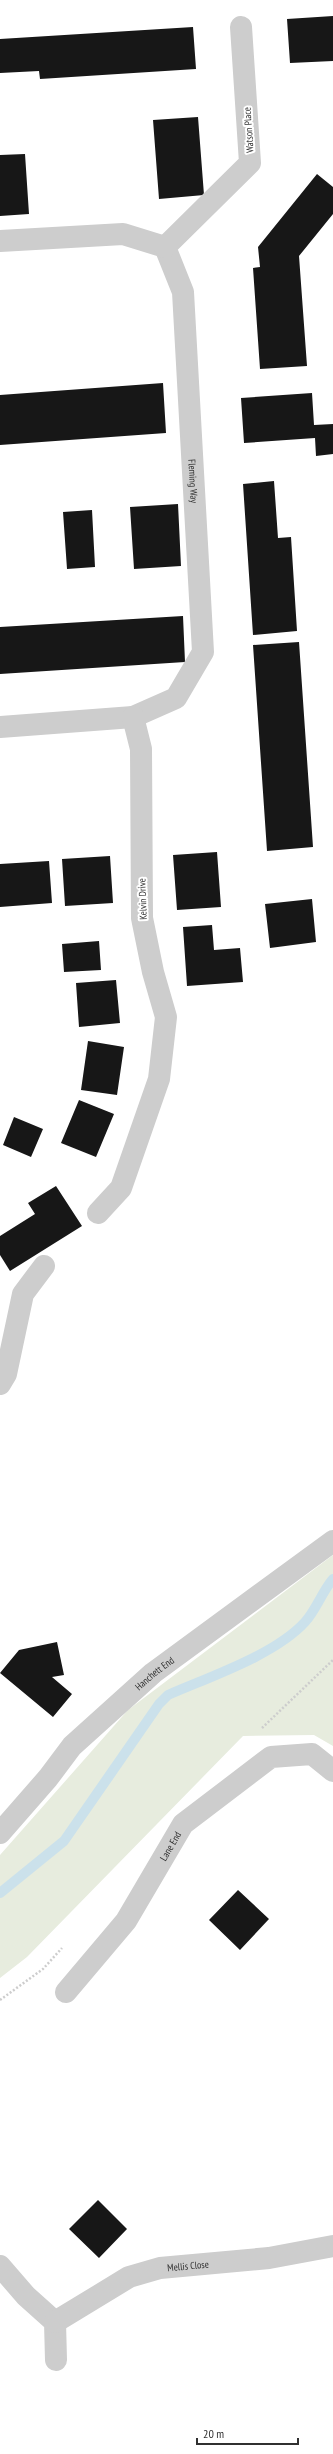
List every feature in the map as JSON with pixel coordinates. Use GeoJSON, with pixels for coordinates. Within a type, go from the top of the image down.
{"type":"FeatureCollection","features":[{"type":"Feature","properties":{"kind":"street","name":"Watson Place"},"geometry":{"type":"LineString","coordinates":[[166,247],[250,163],[241,27]]}},
{"type":"Feature","properties":{"kind":"street"},"geometry":{"type":"LineString","coordinates":[[0,241],[123,234],[166,247]]}},
{"type":"Feature","properties":{"kind":"street","name":"Fleming Way"},"geometry":{"type":"LineString","coordinates":[[0,727],[133,717],[176,698],[203,652],[183,292],[166,247]]}},
{"type":"Feature","properties":{"kind":"street","name":"Kelvin Drive"},"geometry":{"type":"LineString","coordinates":[[98,1213],[121,1188],[160,1079],[166,1017],[152,972],[142,918],[141,749],[133,717]]}},
{"type":"Feature","properties":{"kind":"street"},"geometry":{"type":"LineString","coordinates":[[0,1384],[6,1374],[23,1294],[44,1266]]}},
{"type":"Feature","properties":{"kind":"street","name":"Hanchett End"},"geometry":{"type":"LineString","coordinates":[[0,1833],[48,1778],[72,1746],[153,1673],[333,1541]]}},
{"type":"Feature","properties":{"kind":"street","name":"Lane End"},"geometry":{"type":"LineString","coordinates":[[66,1992],[126,1920],[183,1824],[271,1757],[312,1754],[333,1771]]}},
{"type":"Feature","properties":{"kind":"street","name":"Mellis Close"},"geometry":{"type":"LineString","coordinates":[[55,2322],[129,2277],[154,2270],[269,2258],[333,2246]]}},
{"type":"Feature","properties":{"kind":"street"},"geometry":{"type":"LineString","coordinates":[[0,2266],[26,2296],[55,2322],[56,2360]]}},
{"type":"Feature","properties":{"kind":"shaded area"},"geometry":{"type":"Polygon","coordinates":[[[333,1555],[333,1746],[314,1735],[243,1736],[27,1957],[0,1978],[0,1855],[128,1710],[333,1555]]]}},
{"type":"Feature","properties":{"kind":"building"},"geometry":{"type":"Polygon","coordinates":[[[333,16],[333,61],[290,63],[287,19],[333,16]]]}},
{"type":"Feature","properties":{"kind":"building"},"geometry":{"type":"Polygon","coordinates":[[[193,27],[196,69],[40,79],[39,71],[0,73],[0,39],[193,27]]]}},
{"type":"Feature","properties":{"kind":"building"},"geometry":{"type":"Polygon","coordinates":[[[198,117],[204,195],[159,199],[153,120],[198,117]]]}},
{"type":"Feature","properties":{"kind":"building"},"geometry":{"type":"Polygon","coordinates":[[[25,154],[29,214],[0,216],[0,155],[25,154]]]}},
{"type":"Feature","properties":{"kind":"building"},"geometry":{"type":"Polygon","coordinates":[[[317,174],[333,187],[333,214],[299,256],[307,366],[260,369],[253,268],[260,267],[258,247],[317,174]]]}},
{"type":"Feature","properties":{"kind":"building"},"geometry":{"type":"Polygon","coordinates":[[[163,383],[166,433],[0,445],[0,395],[163,383]]]}},
{"type":"Feature","properties":{"kind":"building"},"geometry":{"type":"Polygon","coordinates":[[[312,393],[314,425],[333,424],[333,454],[316,456],[315,438],[244,443],[241,398],[312,393]]]}},
{"type":"Feature","properties":{"kind":"building"},"geometry":{"type":"Polygon","coordinates":[[[274,481],[278,538],[291,537],[297,631],[253,635],[243,484],[274,481]]]}},
{"type":"Feature","properties":{"kind":"building"},"geometry":{"type":"Polygon","coordinates":[[[178,504],[181,566],[134,569],[130,507],[178,504]]]}},
{"type":"Feature","properties":{"kind":"building"},"geometry":{"type":"Polygon","coordinates":[[[92,510],[95,567],[67,569],[63,512],[92,510]]]}},
{"type":"Feature","properties":{"kind":"building"},"geometry":{"type":"Polygon","coordinates":[[[183,616],[185,662],[0,674],[0,627],[183,616]]]}},
{"type":"Feature","properties":{"kind":"building"},"geometry":{"type":"Polygon","coordinates":[[[299,642],[313,847],[267,851],[253,645],[299,642]]]}},
{"type":"Feature","properties":{"kind":"building"},"geometry":{"type":"Polygon","coordinates":[[[217,852],[221,907],[177,910],[173,855],[217,852]]]}},
{"type":"Feature","properties":{"kind":"building"},"geometry":{"type":"Polygon","coordinates":[[[110,856],[113,903],[65,906],[62,859],[110,856]]]}},
{"type":"Feature","properties":{"kind":"building"},"geometry":{"type":"Polygon","coordinates":[[[49,861],[52,903],[0,907],[0,864],[49,861]]]}},
{"type":"Feature","properties":{"kind":"building"},"geometry":{"type":"Polygon","coordinates":[[[312,899],[316,942],[270,948],[265,904],[312,899]]]}},
{"type":"Feature","properties":{"kind":"building"},"geometry":{"type":"Polygon","coordinates":[[[212,925],[214,950],[240,948],[243,982],[187,986],[183,927],[212,925]]]}},
{"type":"Feature","properties":{"kind":"building"},"geometry":{"type":"Polygon","coordinates":[[[99,941],[101,970],[64,972],[62,944],[99,941]]]}},
{"type":"Feature","properties":{"kind":"building"},"geometry":{"type":"Polygon","coordinates":[[[116,980],[120,1023],[79,1027],[76,983],[116,980]]]}},
{"type":"Feature","properties":{"kind":"building"},"geometry":{"type":"Polygon","coordinates":[[[88,1041],[124,1047],[117,1095],[81,1090],[88,1041]]]}},
{"type":"Feature","properties":{"kind":"building"},"geometry":{"type":"Polygon","coordinates":[[[79,1100],[114,1114],[96,1157],[61,1143],[79,1100]]]}},
{"type":"Feature","properties":{"kind":"building"},"geometry":{"type":"Polygon","coordinates":[[[14,1117],[43,1129],[31,1157],[3,1145],[14,1117]]]}},
{"type":"Feature","properties":{"kind":"building"},"geometry":{"type":"Polygon","coordinates":[[[56,1186],[82,1226],[10,1271],[0,1255],[0,1236],[35,1214],[28,1203],[56,1186]]]}},
{"type":"Feature","properties":{"kind":"building"},"geometry":{"type":"Polygon","coordinates":[[[57,1642],[64,1675],[52,1677],[72,1694],[53,1717],[0,1673],[19,1650],[57,1642]]]}},
{"type":"Feature","properties":{"kind":"building"},"geometry":{"type":"Polygon","coordinates":[[[238,1890],[269,1919],[240,1950],[209,1920],[238,1890]]]}},
{"type":"Feature","properties":{"kind":"building"},"geometry":{"type":"Polygon","coordinates":[[[98,2200],[127,2229],[99,2258],[69,2229],[98,2200]]]}},
{"type":"Feature","properties":{"kind":"waterway"},"geometry":{"type":"LineString","coordinates":[[0,1893],[64,1841],[159,1704],[168,1695],[241,1664],[277,1645],[305,1622],[333,1579]]}}]}
